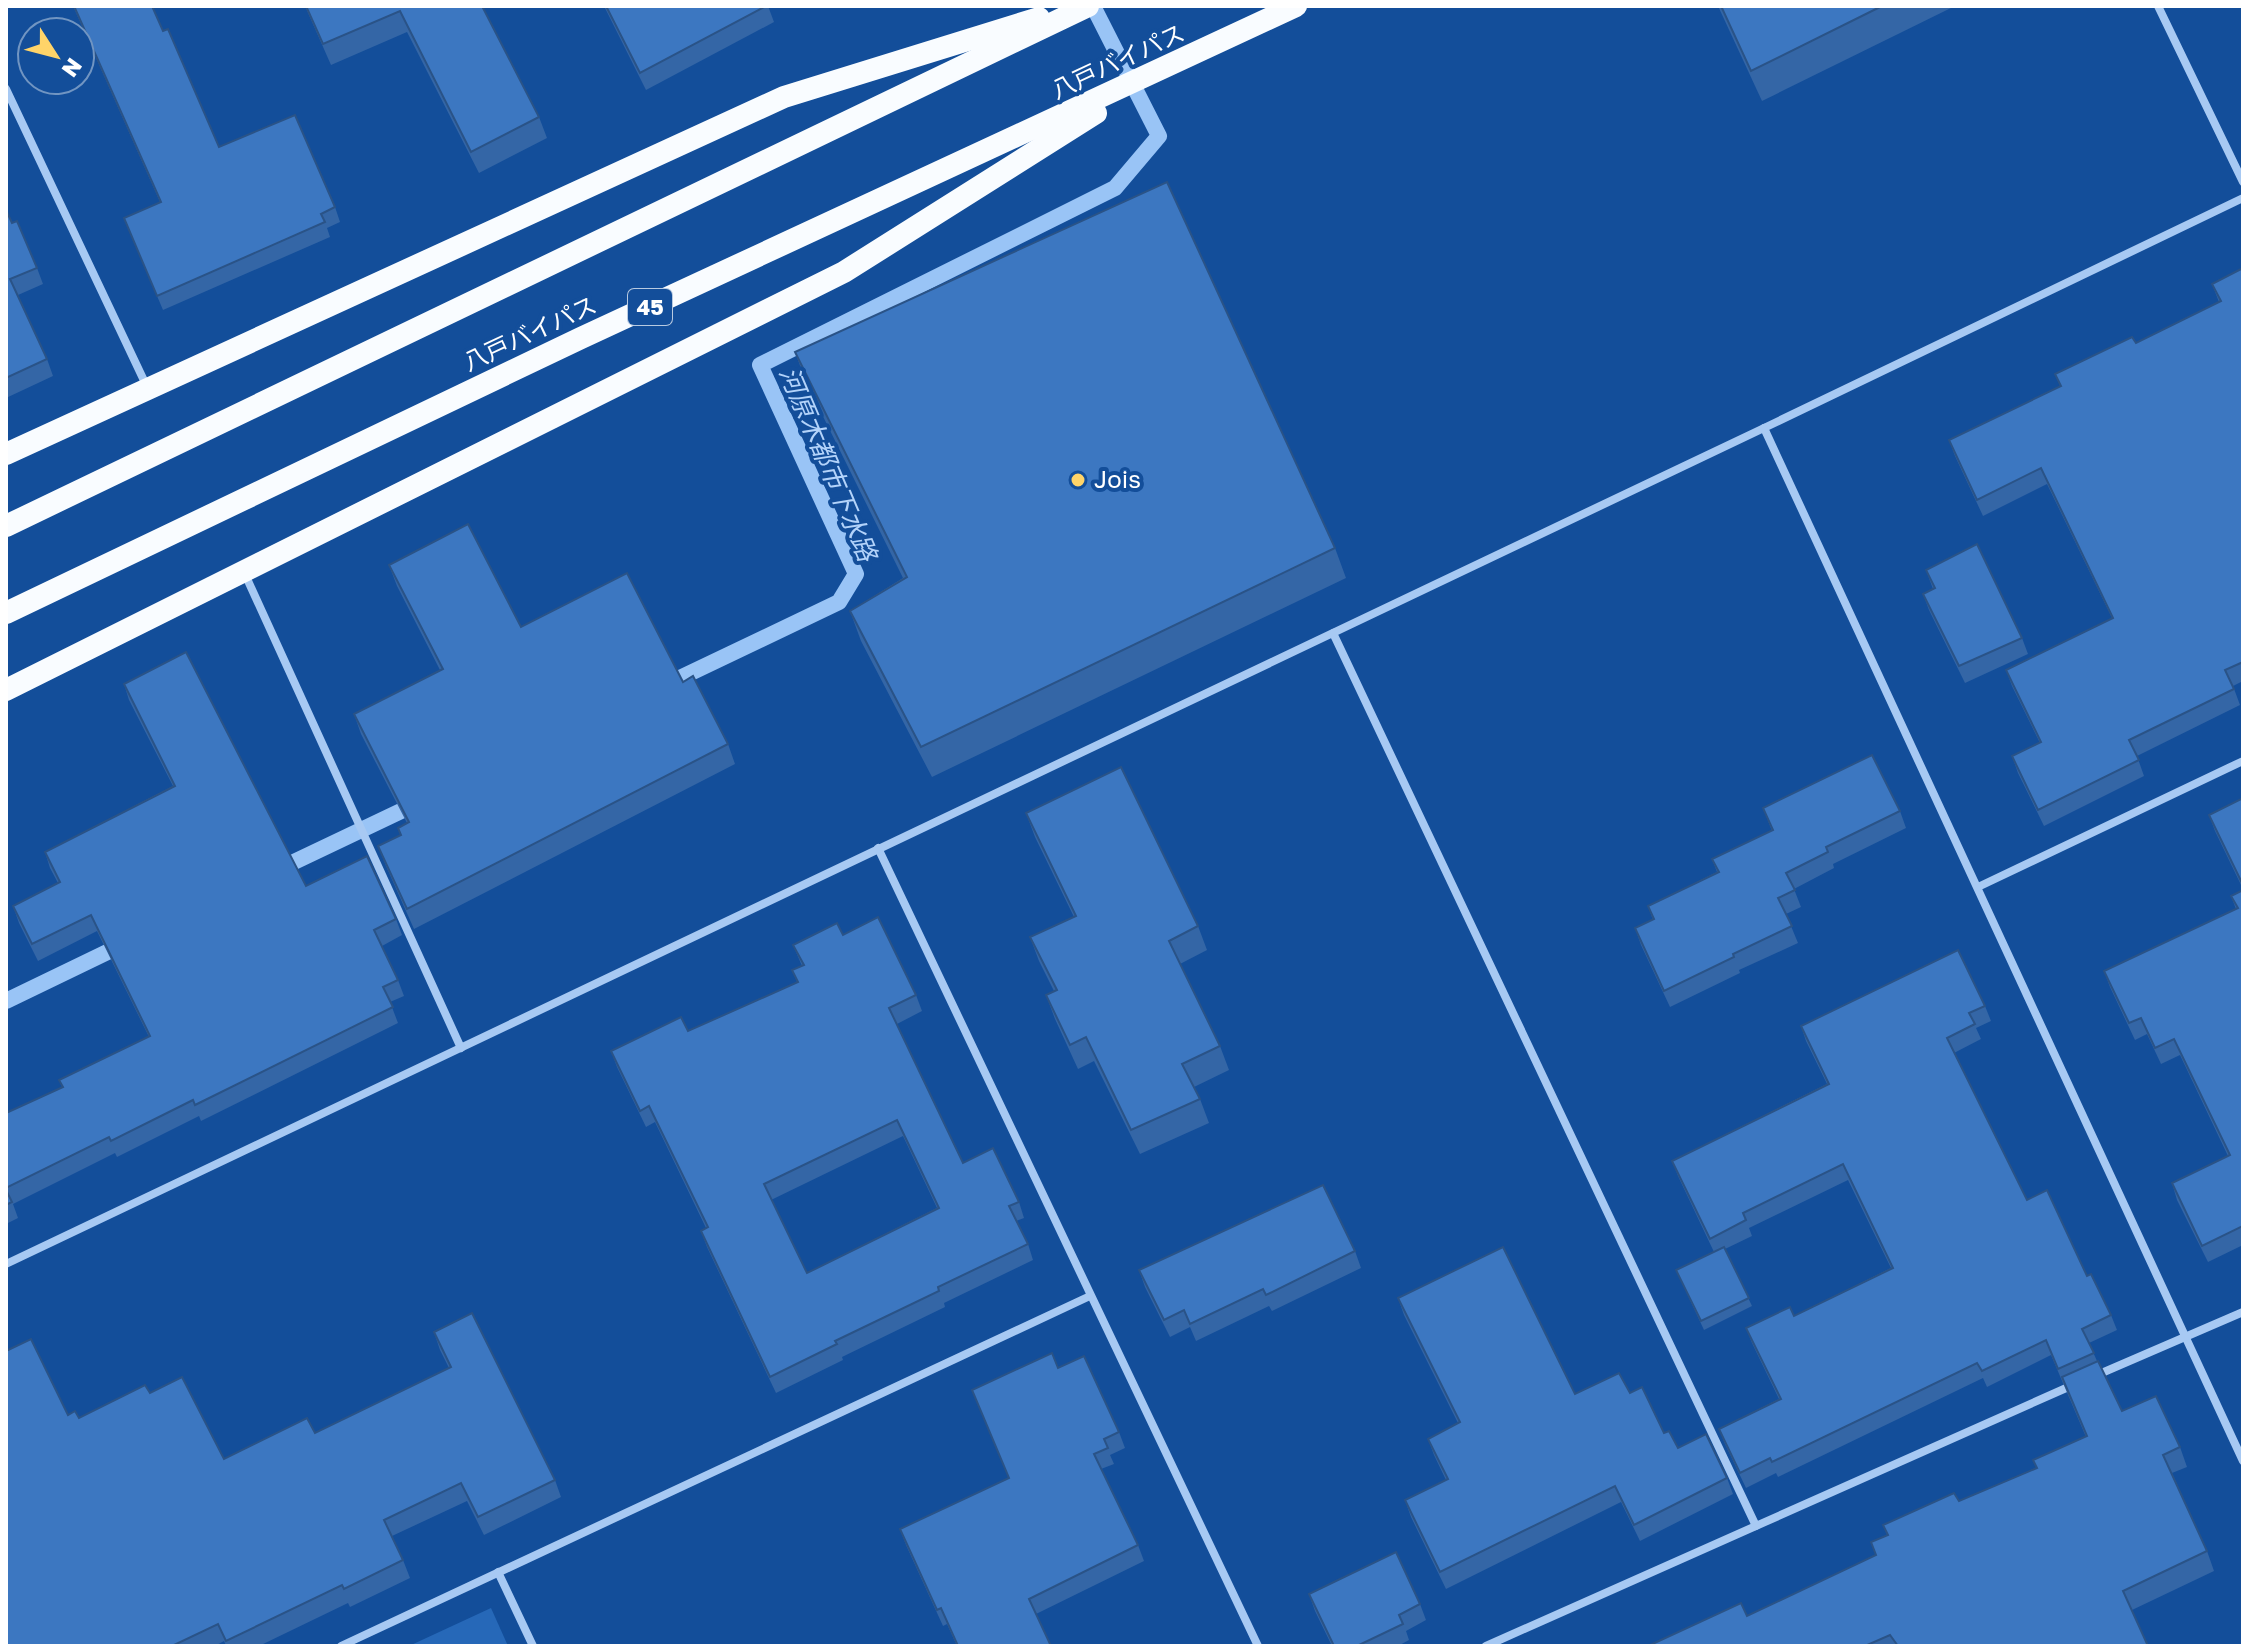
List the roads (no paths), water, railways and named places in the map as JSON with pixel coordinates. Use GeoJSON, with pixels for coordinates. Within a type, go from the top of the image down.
{"type":"FeatureCollection","features":[{"type":"Feature","properties":{"kind":"highway"},"geometry":{"type":"LineString","coordinates":[[6,454],[784,97],[1077,6]]}},
{"type":"Feature","properties":{"kind":"highway"},"geometry":{"type":"LineString","coordinates":[[6,526],[1088,6]]}},
{"type":"Feature","properties":{"kind":"highway","name":"八戸バイパス"},"geometry":{"type":"LineString","coordinates":[[6,613],[581,338],[1296,6]]}},
{"type":"Feature","properties":{"kind":"highway"},"geometry":{"type":"LineString","coordinates":[[6,690],[844,272],[1172,66]]}},
{"type":"Feature","properties":{"kind":"street"},"geometry":{"type":"LineString","coordinates":[[2158,6],[2243,182]]}},
{"type":"Feature","properties":{"kind":"street"},"geometry":{"type":"LineString","coordinates":[[6,89],[148,390]]}},
{"type":"Feature","properties":{"kind":"street"},"geometry":{"type":"LineString","coordinates":[[6,1264],[2243,198]]}},
{"type":"Feature","properties":{"kind":"street"},"geometry":{"type":"LineString","coordinates":[[1764,428],[2243,1461]]}},
{"type":"Feature","properties":{"kind":"street"},"geometry":{"type":"LineString","coordinates":[[244,571],[461,1048]]}},
{"type":"Feature","properties":{"kind":"street"},"geometry":{"type":"LineString","coordinates":[[1333,633],[1756,1526]]}},
{"type":"Feature","properties":{"kind":"street"},"geometry":{"type":"LineString","coordinates":[[1978,887],[2243,761]]}},
{"type":"Feature","properties":{"kind":"street"},"geometry":{"type":"LineString","coordinates":[[878,848],[1258,1646]]}},
{"type":"Feature","properties":{"kind":"street"},"geometry":{"type":"LineString","coordinates":[[341,1646],[1090,1296]]}},
{"type":"Feature","properties":{"kind":"street"},"geometry":{"type":"LineString","coordinates":[[1486,1646],[2243,1312]]}},
{"type":"Feature","properties":{"kind":"street"},"geometry":{"type":"LineString","coordinates":[[498,1572],[533,1646]]}},
{"type":"Feature","properties":{"kind":"waterway","name":"河原木都市下水路"},"geometry":{"type":"LineString","coordinates":[[661,687],[839,602],[856,574],[760,365],[1115,188],[1159,136],[1093,6]]}},
{"type":"Feature","properties":{"kind":"waterway","name":"河原木都市下水路"},"geometry":{"type":"LineString","coordinates":[[275,871],[420,802]]}},
{"type":"Feature","properties":{"kind":"waterway","name":"河原木都市下水路"},"geometry":{"type":"LineString","coordinates":[[6,1001],[124,944]]}},
{"type":"Feature","properties":{"kind":"place","name":"Jois"},"geometry":{"type":"Point","coordinates":[1078,480]}}]}
